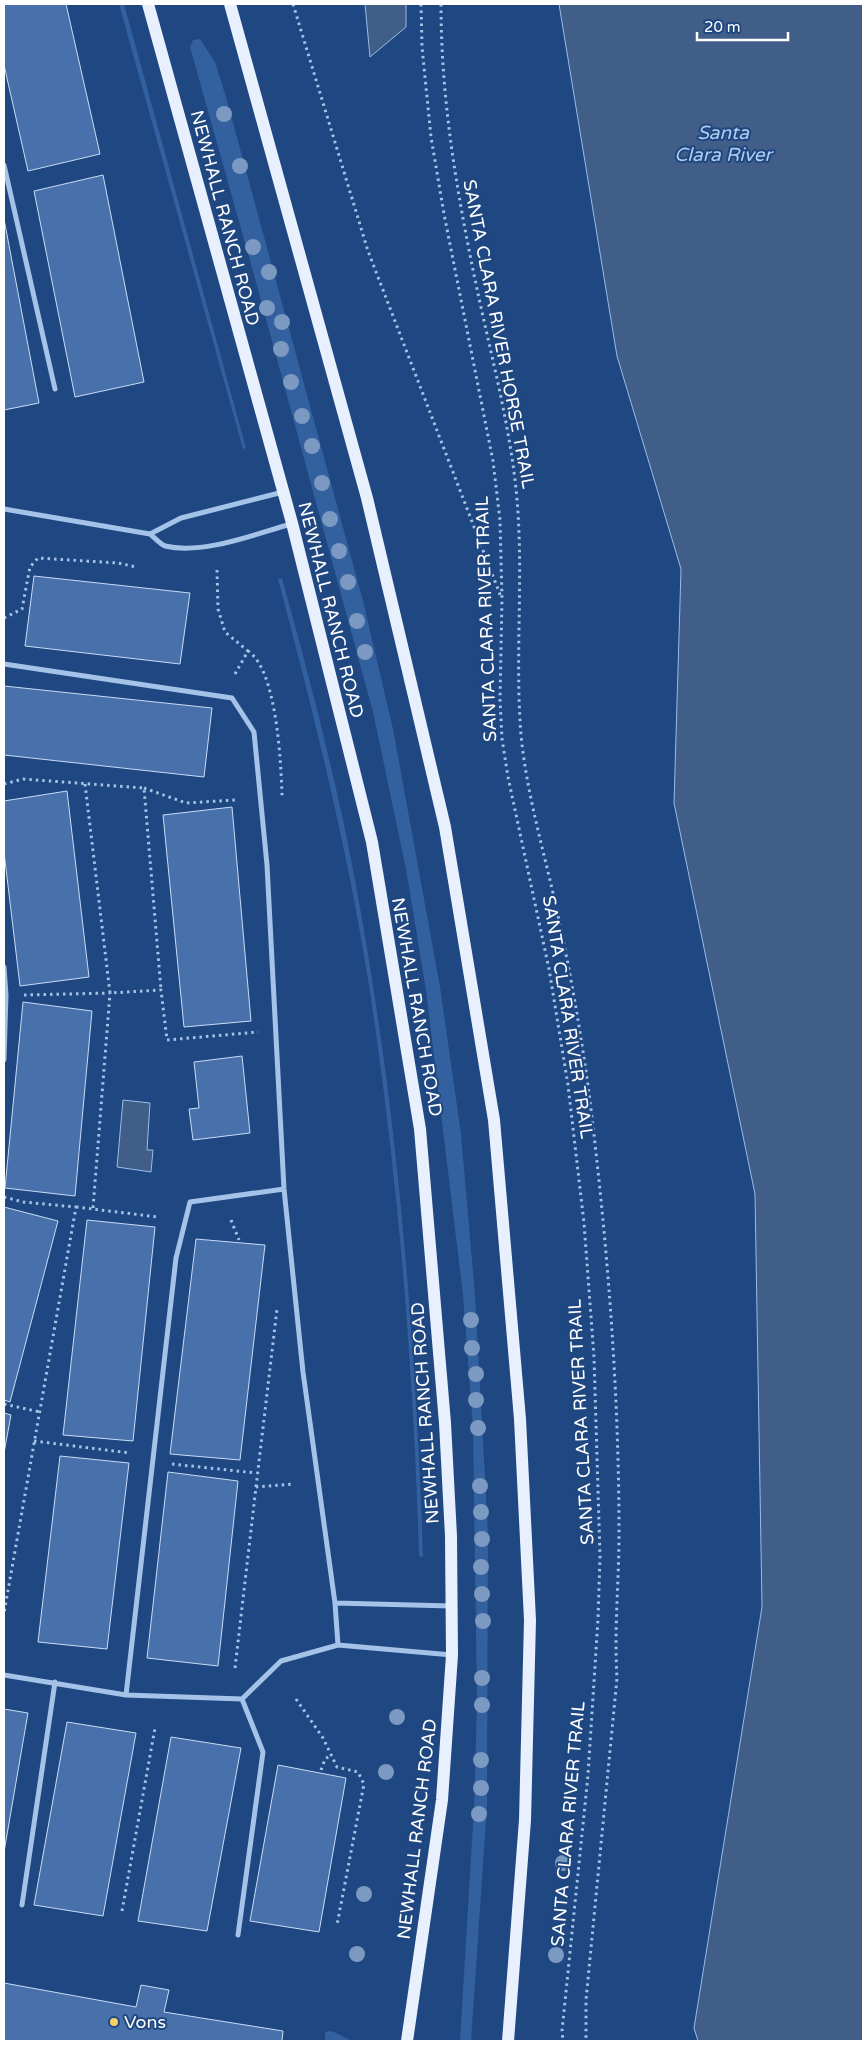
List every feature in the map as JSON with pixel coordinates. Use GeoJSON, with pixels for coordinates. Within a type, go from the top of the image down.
{"type":"FeatureCollection","features":[{"type":"Feature","properties":{"kind":"main road","name":"NEWHALL RANCH ROAD"},"geometry":{"type":"LineString","coordinates":[[148,4],[292,524],[372,842],[420,1129],[445,1423],[451,1536],[452,1655],[442,1800],[408,2041]]}},
{"type":"Feature","properties":{"kind":"main road"},"geometry":{"type":"LineString","coordinates":[[230,4],[369,508],[444,827],[494,1120],[520,1419],[530,1620],[525,1820],[508,2041]]}},
{"type":"Feature","properties":{"kind":"street"},"geometry":{"type":"LineString","coordinates":[[4,165],[55,389]]}},
{"type":"Feature","properties":{"kind":"street"},"geometry":{"type":"LineString","coordinates":[[150,534],[181,518],[283,492]]}},
{"type":"Feature","properties":{"kind":"street"},"geometry":{"type":"LineString","coordinates":[[4,509],[150,534],[164,546],[194,547],[225,542],[292,524]]}},
{"type":"Feature","properties":{"kind":"street"},"geometry":{"type":"LineString","coordinates":[[4,664],[232,698],[254,732],[267,865],[284,1188],[303,1372],[335,1602],[338,1645]]}},
{"type":"Feature","properties":{"kind":"street"},"geometry":{"type":"LineString","coordinates":[[4,967],[6,995],[4,1060]]}},
{"type":"Feature","properties":{"kind":"street"},"geometry":{"type":"LineString","coordinates":[[126,1694],[176,1258],[190,1202],[284,1188]]}},
{"type":"Feature","properties":{"kind":"street"},"geometry":{"type":"LineString","coordinates":[[335,1602],[451,1606]]}},
{"type":"Feature","properties":{"kind":"street"},"geometry":{"type":"LineString","coordinates":[[4,1675],[126,1694],[242,1699],[281,1661],[338,1645],[452,1655]]}},
{"type":"Feature","properties":{"kind":"street"},"geometry":{"type":"LineString","coordinates":[[22,1905],[55,1682]]}},
{"type":"Feature","properties":{"kind":"street"},"geometry":{"type":"LineString","coordinates":[[238,1935],[263,1752],[242,1699]]}},
{"type":"Feature","properties":{"kind":"path"},"geometry":{"type":"LineString","coordinates":[[293,4],[368,251],[502,600]]}},
{"type":"Feature","properties":{"kind":"path","name":"SANTA CLARA RIVER TRAIL"},"geometry":{"type":"LineString","coordinates":[[421,4],[422,47],[432,147],[493,461],[500,520],[502,600],[500,699],[502,739],[508,777],[549,969],[568,1086],[584,1222],[594,1357],[600,1556],[598,1618],[588,1775],[562,2031],[563,2041]]}},
{"type":"Feature","properties":{"kind":"path","name":"SANTA CLARA RIVER HORSE TRAIL"},"geometry":{"type":"LineString","coordinates":[[441,4],[442,74],[449,134],[462,217],[514,473],[521,571],[519,627],[521,735],[527,777],[558,916],[578,1024],[588,1091],[604,1234],[615,1401],[619,1527],[614,1638],[617,1678],[586,2000],[586,2041]]}},
{"type":"Feature","properties":{"kind":"path"},"geometry":{"type":"LineString","coordinates":[[4,618],[22,609],[30,567],[38,558],[118,563],[136,567]]}},
{"type":"Feature","properties":{"kind":"path"},"geometry":{"type":"LineString","coordinates":[[217,570],[218,609],[225,632],[255,656],[270,689],[281,752],[282,796]]}},
{"type":"Feature","properties":{"kind":"path"},"geometry":{"type":"LineString","coordinates":[[235,674],[248,651]]}},
{"type":"Feature","properties":{"kind":"path"},"geometry":{"type":"LineString","coordinates":[[4,784],[23,779],[144,788],[186,803],[235,800]]}},
{"type":"Feature","properties":{"kind":"path"},"geometry":{"type":"LineString","coordinates":[[85,784],[110,993],[93,1208]]}},
{"type":"Feature","properties":{"kind":"path"},"geometry":{"type":"LineString","coordinates":[[144,788],[167,1040],[276,1030]]}},
{"type":"Feature","properties":{"kind":"path"},"geometry":{"type":"LineString","coordinates":[[6,995],[162,990]]}},
{"type":"Feature","properties":{"kind":"path"},"geometry":{"type":"LineString","coordinates":[[4,1197],[23,1202],[76,1206],[158,1217]]}},
{"type":"Feature","properties":{"kind":"path"},"geometry":{"type":"LineString","coordinates":[[4,1613],[76,1206]]}},
{"type":"Feature","properties":{"kind":"path"},"geometry":{"type":"LineString","coordinates":[[231,1220],[239,1240]]}},
{"type":"Feature","properties":{"kind":"path"},"geometry":{"type":"LineString","coordinates":[[235,1668],[256,1473],[277,1308]]}},
{"type":"Feature","properties":{"kind":"path"},"geometry":{"type":"LineString","coordinates":[[4,1404],[40,1412]]}},
{"type":"Feature","properties":{"kind":"path"},"geometry":{"type":"LineString","coordinates":[[34,1441],[130,1453]]}},
{"type":"Feature","properties":{"kind":"path"},"geometry":{"type":"LineString","coordinates":[[172,1464],[256,1473]]}},
{"type":"Feature","properties":{"kind":"path"},"geometry":{"type":"LineString","coordinates":[[256,1487],[293,1484]]}},
{"type":"Feature","properties":{"kind":"path"},"geometry":{"type":"LineString","coordinates":[[296,1699],[323,1738],[337,1767],[358,1772],[364,1784],[337,1925]]}},
{"type":"Feature","properties":{"kind":"path"},"geometry":{"type":"LineString","coordinates":[[122,1911],[155,1728]]}},
{"type":"Feature","properties":{"kind":"path"},"geometry":{"type":"LineString","coordinates":[[321,1770],[325,1758],[331,1755]]}},
{"type":"Feature","properties":{"kind":"shaded area"},"geometry":{"type":"Polygon","coordinates":[[[119,4],[124,4],[246,448],[243,449],[119,4]]]}},
{"type":"Feature","properties":{"kind":"shaded area"},"geometry":{"type":"Polygon","coordinates":[[[200,39],[215,62],[226,97],[363,601],[393,729],[440,987],[461,1134],[475,1295],[488,1532],[487,1806],[471,2041],[460,2041],[474,1807],[477,1702],[473,1428],[463,1295],[426,990],[406,869],[373,712],[190,47],[193,40],[200,39]]]}},
{"type":"Feature","properties":{"kind":"shaded area"},"geometry":{"type":"Polygon","coordinates":[[[282,578],[331,766],[345,829],[377,1010],[389,1100],[408,1283],[423,1557],[419,1556],[414,1423],[399,1224],[375,1026],[345,857],[307,689],[278,579],[282,578]]]}},
{"type":"Feature","properties":{"kind":"shaded area"},"geometry":{"type":"Polygon","coordinates":[[[328,2031],[352,2041],[325,2041],[325,2033],[328,2031]]]}},
{"type":"Feature","properties":{"kind":"water"},"geometry":{"type":"Polygon","coordinates":[[[365,4],[406,4],[406,27],[370,57],[365,4]]]}},
{"type":"Feature","properties":{"kind":"water","name":"Santa Clara River"},"geometry":{"type":"Polygon","coordinates":[[[559,4],[863,4],[863,2041],[698,2041],[694,2028],[762,1607],[755,1194],[674,803],[681,569],[617,356],[559,4]]]}},
{"type":"Feature","properties":{"kind":"water"},"geometry":{"type":"Polygon","coordinates":[[[123,1100],[150,1103],[147,1150],[153,1150],[151,1172],[117,1167],[123,1100]]]}},
{"type":"Feature","properties":{"kind":"building"},"geometry":{"type":"Polygon","coordinates":[[[4,4],[66,4],[100,154],[28,171],[4,65],[4,4]]]}},
{"type":"Feature","properties":{"kind":"building"},"geometry":{"type":"Polygon","coordinates":[[[103,175],[144,382],[75,397],[34,191],[103,175]]]}},
{"type":"Feature","properties":{"kind":"building"},"geometry":{"type":"Polygon","coordinates":[[[4,219],[39,403],[4,410],[4,219]]]}},
{"type":"Feature","properties":{"kind":"building"},"geometry":{"type":"Polygon","coordinates":[[[34,576],[190,593],[180,664],[25,646],[34,576]]]}},
{"type":"Feature","properties":{"kind":"building"},"geometry":{"type":"Polygon","coordinates":[[[4,686],[212,708],[204,777],[4,755],[4,686]]]}},
{"type":"Feature","properties":{"kind":"building"},"geometry":{"type":"Polygon","coordinates":[[[67,791],[89,977],[20,986],[4,852],[4,801],[67,791]]]}},
{"type":"Feature","properties":{"kind":"building"},"geometry":{"type":"Polygon","coordinates":[[[232,807],[251,1021],[184,1027],[163,815],[232,807]]]}},
{"type":"Feature","properties":{"kind":"building"},"geometry":{"type":"Polygon","coordinates":[[[23,1002],[92,1011],[75,1196],[5,1188],[23,1002]]]}},
{"type":"Feature","properties":{"kind":"building"},"geometry":{"type":"Polygon","coordinates":[[[242,1056],[250,1133],[193,1140],[189,1109],[199,1108],[194,1062],[242,1056]]]}},
{"type":"Feature","properties":{"kind":"building"},"geometry":{"type":"Polygon","coordinates":[[[4,1207],[58,1221],[10,1402],[4,1400],[4,1207]]]}},
{"type":"Feature","properties":{"kind":"building"},"geometry":{"type":"Polygon","coordinates":[[[87,1220],[155,1227],[133,1441],[63,1435],[87,1220]]]}},
{"type":"Feature","properties":{"kind":"building"},"geometry":{"type":"Polygon","coordinates":[[[196,1239],[265,1245],[240,1460],[170,1454],[196,1239]]]}},
{"type":"Feature","properties":{"kind":"building"},"geometry":{"type":"Polygon","coordinates":[[[4,1413],[11,1415],[4,1453],[4,1413]]]}},
{"type":"Feature","properties":{"kind":"building"},"geometry":{"type":"Polygon","coordinates":[[[60,1456],[129,1463],[107,1649],[38,1642],[60,1456]]]}},
{"type":"Feature","properties":{"kind":"building"},"geometry":{"type":"Polygon","coordinates":[[[168,1472],[238,1481],[218,1666],[147,1658],[168,1472]]]}},
{"type":"Feature","properties":{"kind":"building"},"geometry":{"type":"Polygon","coordinates":[[[4,1709],[28,1713],[4,1852],[4,1709]]]}},
{"type":"Feature","properties":{"kind":"building"},"geometry":{"type":"Polygon","coordinates":[[[67,1722],[136,1733],[103,1916],[34,1905],[67,1722]]]}},
{"type":"Feature","properties":{"kind":"building"},"geometry":{"type":"Polygon","coordinates":[[[171,1737],[241,1748],[207,1931],[138,1921],[171,1737]]]}},
{"type":"Feature","properties":{"kind":"building"},"geometry":{"type":"Polygon","coordinates":[[[278,1765],[346,1778],[319,1932],[250,1921],[278,1765]]]}},
{"type":"Feature","properties":{"kind":"building","name":"Vons"},"geometry":{"type":"Polygon","coordinates":[[[4,1983],[136,2007],[141,1985],[169,1990],[164,2012],[283,2031],[282,2041],[4,2041],[4,1983]]]}},
{"type":"Feature","properties":{"kind":"place","name":"Vons"},"geometry":{"type":"Point","coordinates":[114,2022]}}]}
